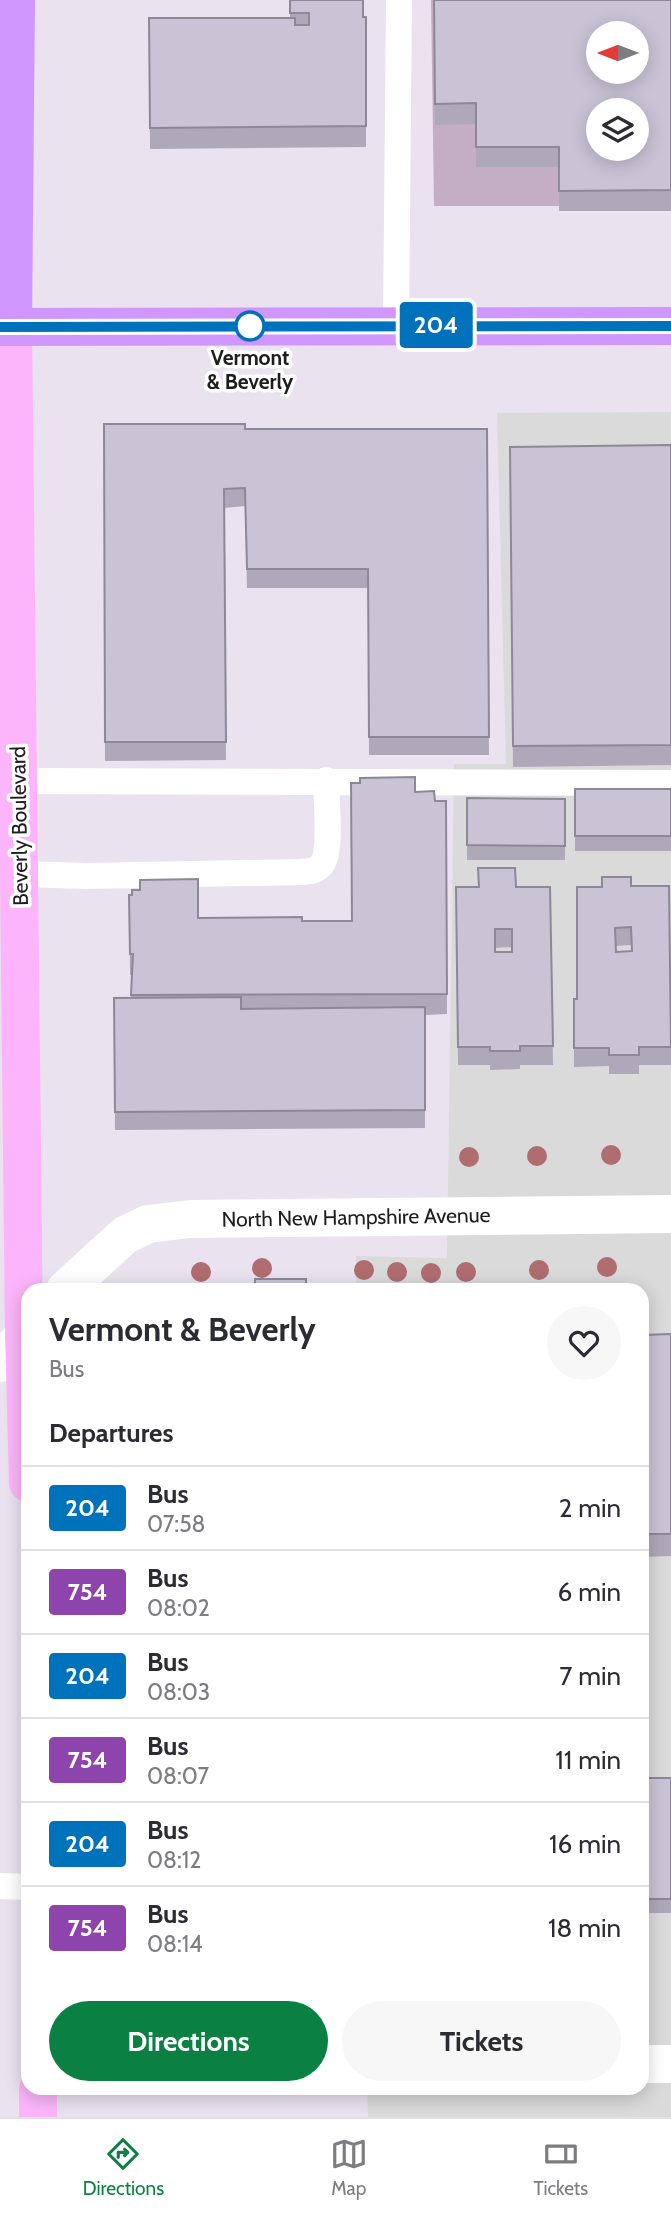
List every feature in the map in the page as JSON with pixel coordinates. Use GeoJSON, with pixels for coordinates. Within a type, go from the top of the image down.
{"type":"FeatureCollection","features":[{"type":"Feature","properties":{"kind":"main road","name":"Beverly Boulevard"},"geometry":{"type":"LineString","coordinates":[[16,0],[7,327],[19,781],[10,975],[11,1056],[23,1283]]}},
{"type":"Feature","properties":{"kind":"main road"},"geometry":{"type":"LineString","coordinates":[[7,327],[671,326]]}},
{"type":"Feature","properties":{"kind":"main road"},"geometry":{"type":"LineString","coordinates":[[38,2095],[38,2117]]}},
{"type":"Feature","properties":{"kind":"street","name":"North New Hampshire Avenue"},"geometry":{"type":"LineString","coordinates":[[73,1283],[125,1235],[148,1224],[190,1219],[671,1214]]}},
{"type":"Feature","properties":{"kind":"street"},"geometry":{"type":"LineString","coordinates":[[0,1363],[21,1338]]}},
{"type":"Feature","properties":{"kind":"street"},"geometry":{"type":"LineString","coordinates":[[649,2064],[671,2064]]}},
{"type":"Feature","properties":{"kind":"lane"},"geometry":{"type":"LineString","coordinates":[[396,325],[398,0]]}},
{"type":"Feature","properties":{"kind":"lane"},"geometry":{"type":"LineString","coordinates":[[13,881],[316,870],[324,862],[327,844],[327,780]]}},
{"type":"Feature","properties":{"kind":"lane"},"geometry":{"type":"LineString","coordinates":[[19,781],[671,783]]}},
{"type":"Feature","properties":{"kind":"lane"},"geometry":{"type":"LineString","coordinates":[[0,1886],[21,1887]]}},
{"type":"Feature","properties":{"kind":"shaded area"},"geometry":{"type":"Polygon","coordinates":[[[431,0],[671,0],[671,206],[434,206],[431,0]]]}},
{"type":"Feature","properties":{"kind":"shaded area"},"geometry":{"type":"Polygon","coordinates":[[[671,412],[671,2117],[368,2117],[367,2095],[649,2095],[649,1283],[356,1283],[356,1256],[447,1258],[454,764],[506,764],[497,413],[671,412]]]}},
{"type":"Feature","properties":{"kind":"building"},"geometry":{"type":"Polygon","coordinates":[[[290,0],[363,0],[363,17],[366,17],[366,126],[150,128],[149,18],[295,18],[295,25],[309,25],[309,13],[290,13],[290,0]]]}},
{"type":"Feature","properties":{"kind":"building"},"geometry":{"type":"Polygon","coordinates":[[[434,0],[671,0],[671,190],[559,191],[559,147],[476,147],[476,103],[435,104],[434,0]]]}},
{"type":"Feature","properties":{"kind":"building"},"geometry":{"type":"Polygon","coordinates":[[[104,424],[245,424],[245,429],[487,429],[489,737],[369,737],[368,569],[247,569],[245,488],[224,489],[226,742],[105,742],[104,424]]]}},
{"type":"Feature","properties":{"kind":"building"},"geometry":{"type":"Polygon","coordinates":[[[671,445],[671,745],[513,746],[510,447],[671,445]]]}},
{"type":"Feature","properties":{"kind":"building"},"geometry":{"type":"Polygon","coordinates":[[[415,777],[415,792],[434,791],[435,801],[446,801],[447,994],[131,995],[133,954],[130,954],[129,895],[132,895],[132,890],[140,890],[140,880],[198,879],[198,918],[302,917],[302,921],[352,921],[351,783],[360,783],[360,778],[415,777]]]}},
{"type":"Feature","properties":{"kind":"building"},"geometry":{"type":"Polygon","coordinates":[[[575,789],[671,789],[671,836],[575,836],[575,789]]]}},
{"type":"Feature","properties":{"kind":"building"},"geometry":{"type":"Polygon","coordinates":[[[467,798],[565,799],[565,846],[467,845],[467,798]]]}},
{"type":"Feature","properties":{"kind":"building"},"geometry":{"type":"Polygon","coordinates":[[[478,868],[515,868],[516,887],[550,887],[553,1046],[520,1046],[520,1051],[458,1047],[456,887],[479,887],[478,868]],[[495,929],[495,952],[512,952],[512,929],[495,929]]]}},
{"type":"Feature","properties":{"kind":"building"},"geometry":{"type":"Polygon","coordinates":[[[602,877],[631,877],[631,886],[669,886],[671,1047],[639,1047],[639,1055],[609,1055],[609,1048],[574,1048],[577,887],[602,887],[602,877]],[[631,927],[615,928],[616,952],[632,951],[631,927]]]}},
{"type":"Feature","properties":{"kind":"building"},"geometry":{"type":"Polygon","coordinates":[[[241,997],[241,1009],[425,1007],[425,1110],[115,1112],[114,998],[241,997]]]}},
{"type":"Feature","properties":{"kind":"building"},"geometry":{"type":"Polygon","coordinates":[[[255,1279],[306,1279],[306,1283],[255,1283],[255,1279]]]}},
{"type":"Feature","properties":{"kind":"building"},"geometry":{"type":"Polygon","coordinates":[[[671,1334],[671,1534],[649,1534],[649,1335],[671,1334]]]}},
{"type":"Feature","properties":{"kind":"building"},"geometry":{"type":"Polygon","coordinates":[[[649,1778],[671,1778],[671,1899],[649,1899],[649,1778]]]}},
{"type":"Feature","properties":{"kind":"bus line","name":"204"},"geometry":{"type":"LineString","coordinates":[[0,327],[671,326]]}},
{"type":"Feature","properties":{"kind":"place","name":"Vermont & Beverly"},"geometry":{"type":"Point","coordinates":[250,326]}}]}
